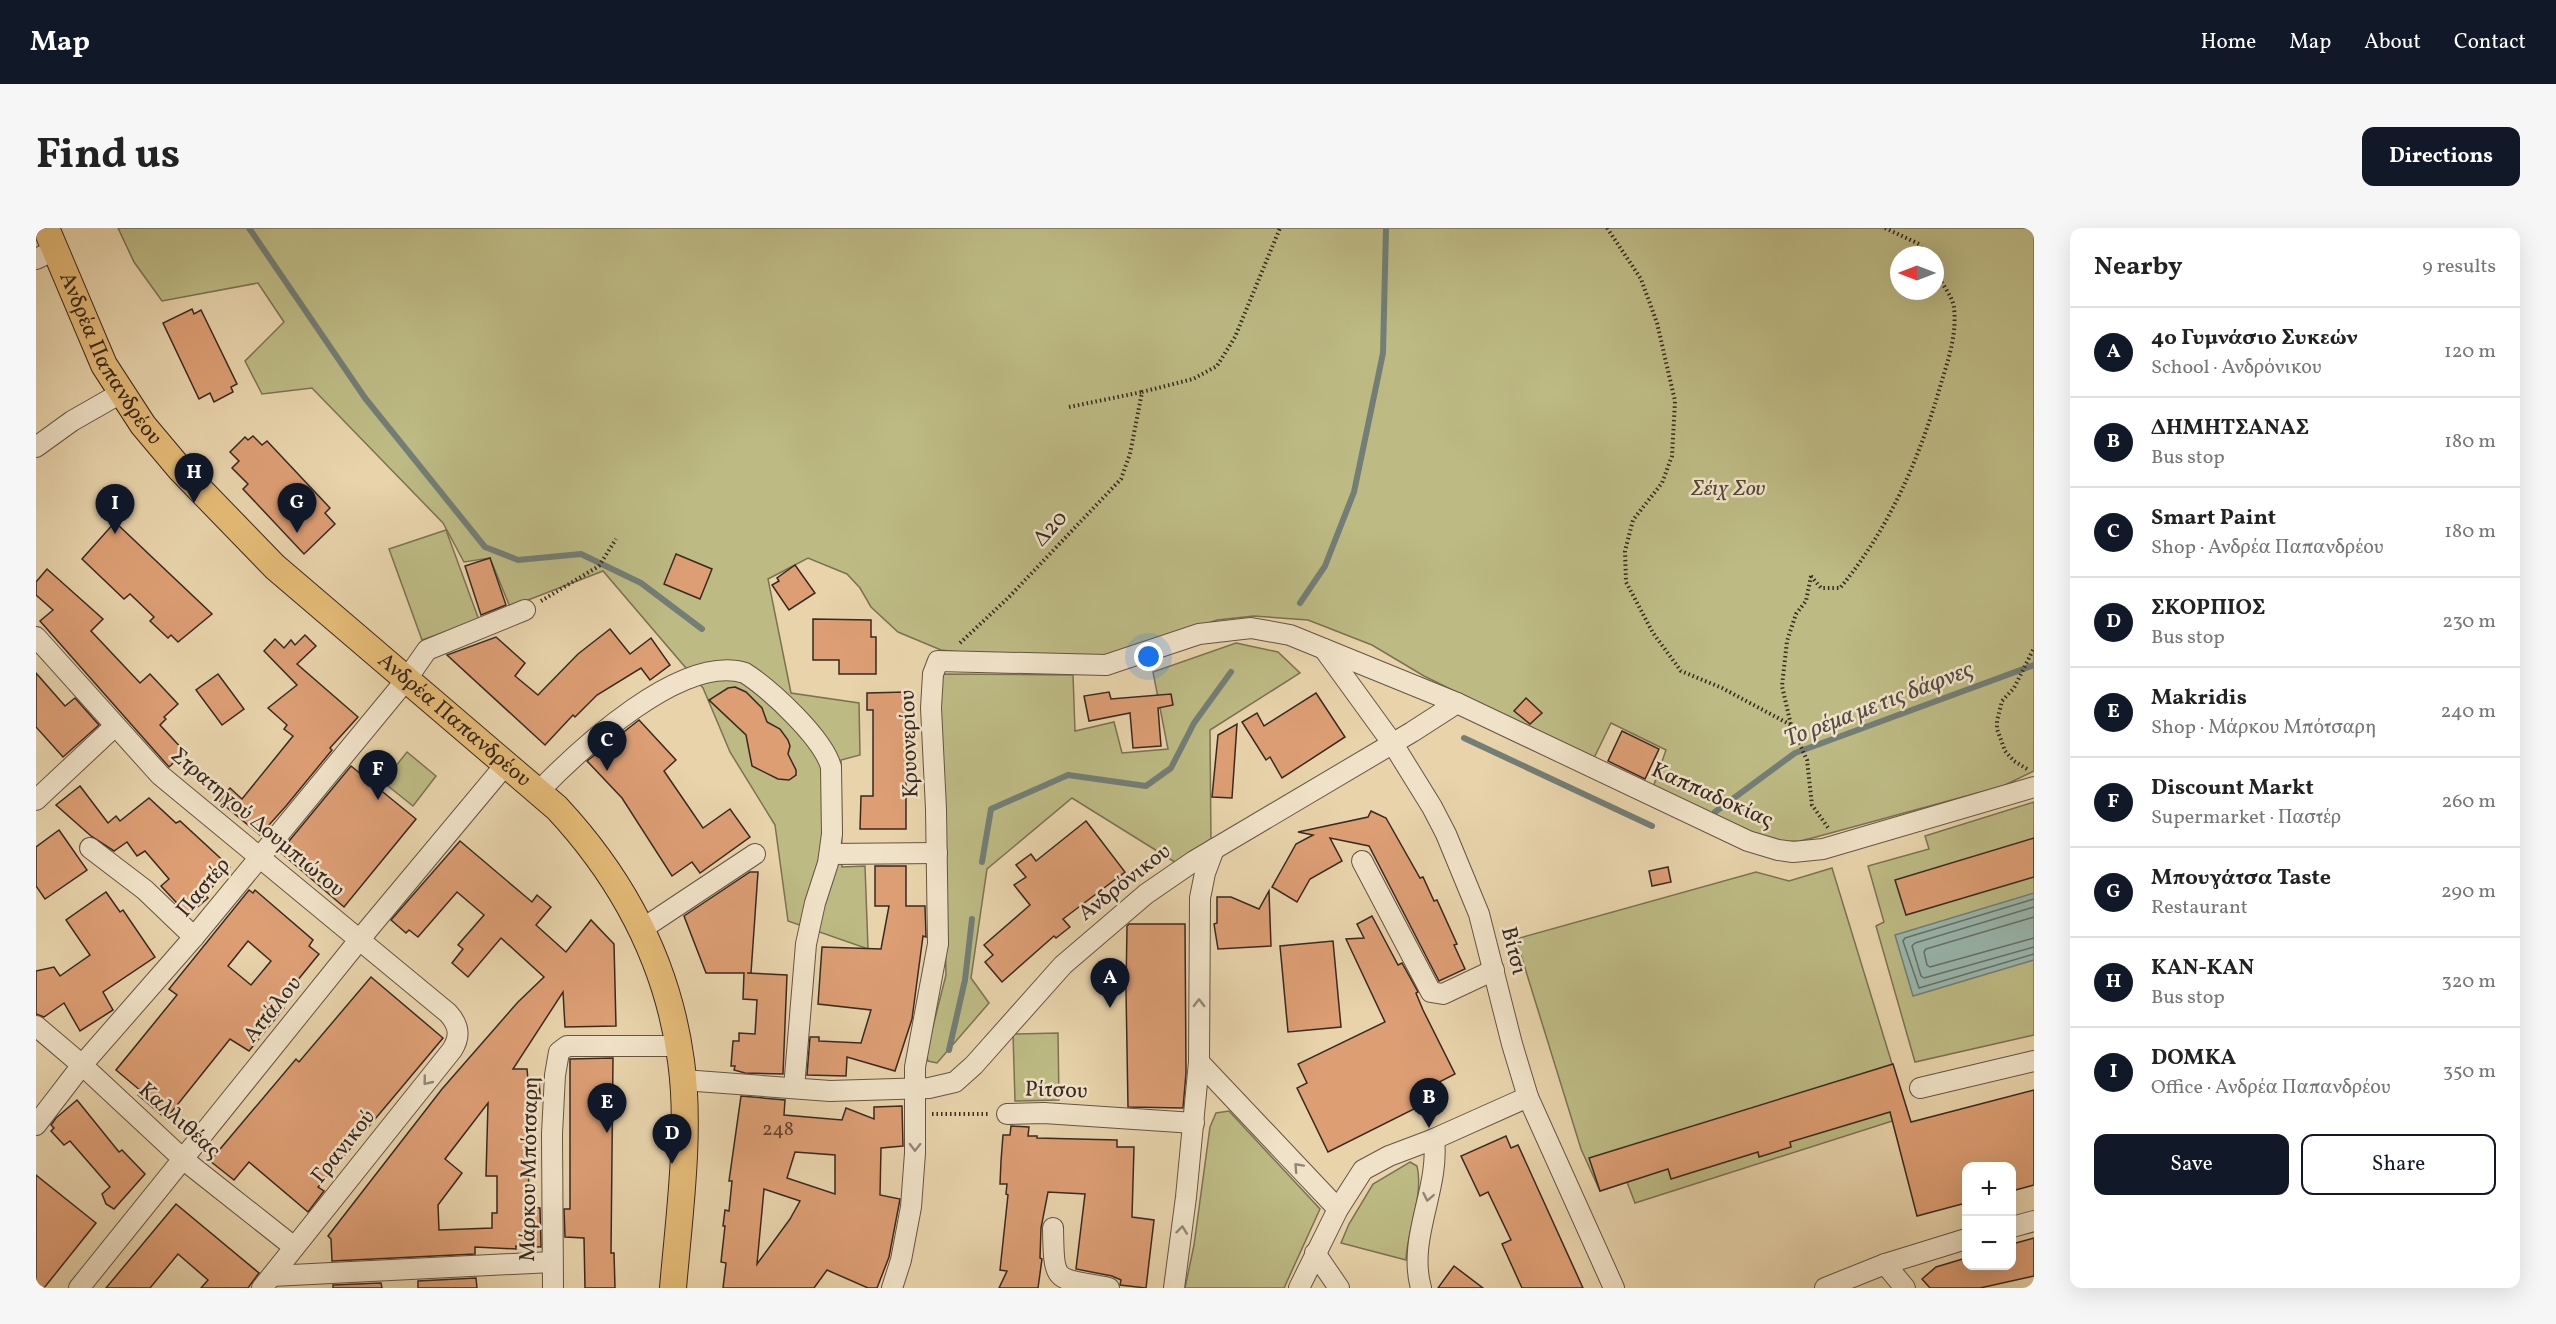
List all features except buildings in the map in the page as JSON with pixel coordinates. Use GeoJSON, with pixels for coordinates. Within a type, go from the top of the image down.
{"type":"FeatureCollection","features":[{"type":"Feature","properties":{"kind":"main road","name":"Ανδρέα Παπανδρέου"},"geometry":{"type":"LineString","coordinates":[[46,246],[104,365],[121,393],[158,443],[234,527],[275,567],[539,791],[572,824],[608,869],[642,929],[663,984],[679,1046],[683,1080],[680,1199],[673,1288]]}},
{"type":"Feature","properties":{"kind":"street"},"geometry":{"type":"LineString","coordinates":[[36,447],[72,421],[121,393]]}},
{"type":"Feature","properties":{"kind":"street","name":"Παστέρ"},"geometry":{"type":"LineString","coordinates":[[36,1125],[82,1065],[260,858],[406,680],[427,650],[525,610]]}},
{"type":"Feature","properties":{"kind":"street","name":"Κρυονερίου"},"geometry":{"type":"LineString","coordinates":[[892,1288],[901,1260],[911,1207],[915,1067],[938,944],[932,689],[933,674],[938,661],[1106,665],[1178,640],[1237,628],[1275,631],[1322,647],[1457,703]]}},
{"type":"Feature","properties":{"kind":"street","name":"Στρατηγού Δουμπιώτου"},"geometry":{"type":"LineString","coordinates":[[36,637],[160,775],[448,1013],[454,1020],[458,1033]]}},
{"type":"Feature","properties":{"kind":"street","name":"Βίτσι"},"geometry":{"type":"LineString","coordinates":[[1322,647],[1393,744],[1432,807],[1450,843],[1479,914],[1514,1053],[1528,1097],[1614,1288]]}},
{"type":"Feature","properties":{"kind":"street"},"geometry":{"type":"LineString","coordinates":[[539,791],[612,725],[660,691],[705,674],[739,671],[753,678],[810,732],[828,757],[832,782],[830,854],[806,944],[795,1088]]}},
{"type":"Feature","properties":{"kind":"street"},"geometry":{"type":"LineString","coordinates":[[1393,744],[1457,703]]}},
{"type":"Feature","properties":{"kind":"street","name":"Καππαδοκίας"},"geometry":{"type":"LineString","coordinates":[[1457,703],[1748,841],[1778,850],[1808,852],[2034,787]]}},
{"type":"Feature","properties":{"kind":"street"},"geometry":{"type":"LineString","coordinates":[[36,800],[115,726]]}},
{"type":"Feature","properties":{"kind":"street","name":"Ανδρόνικου"},"geometry":{"type":"LineString","coordinates":[[915,1089],[940,1087],[963,1077],[1035,994],[1078,950],[1146,894],[1214,849],[1393,744]]}},
{"type":"Feature","properties":{"kind":"street","name":"Αττάλου"},"geometry":{"type":"LineString","coordinates":[[79,1288],[360,939],[507,764]]}},
{"type":"Feature","properties":{"kind":"street"},"geometry":{"type":"LineString","coordinates":[[90,848],[145,890],[194,937]]}},
{"type":"Feature","properties":{"kind":"street"},"geometry":{"type":"LineString","coordinates":[[1174,1288],[1199,1062],[1199,910],[1202,885],[1214,849]]}},
{"type":"Feature","properties":{"kind":"street"},"geometry":{"type":"LineString","coordinates":[[642,929],[755,854]]}},
{"type":"Feature","properties":{"kind":"street"},"geometry":{"type":"LineString","coordinates":[[830,854],[937,854]]}},
{"type":"Feature","properties":{"kind":"street"},"geometry":{"type":"LineString","coordinates":[[1362,861],[1431,992],[1443,994],[1494,970]]}},
{"type":"Feature","properties":{"kind":"street","name":"Καλλιθέας"},"geometry":{"type":"LineString","coordinates":[[36,1026],[82,1065],[184,1160],[294,1247]]}},
{"type":"Feature","properties":{"kind":"street","name":"Γρανικού"},"geometry":{"type":"LineString","coordinates":[[267,1283],[452,1050],[457,1042],[458,1033]]}},
{"type":"Feature","properties":{"kind":"street","name":"Μάρκου Μπότσαρη"},"geometry":{"type":"LineString","coordinates":[[553,1288],[552,1144],[555,1075],[559,1052],[567,1046],[679,1046]]}},
{"type":"Feature","properties":{"kind":"street"},"geometry":{"type":"LineString","coordinates":[[1920,1088],[2034,1061]]}},
{"type":"Feature","properties":{"kind":"street"},"geometry":{"type":"LineString","coordinates":[[1199,1062],[1338,1209]]}},
{"type":"Feature","properties":{"kind":"street"},"geometry":{"type":"LineString","coordinates":[[683,1080],[830,1091],[915,1089]]}},
{"type":"Feature","properties":{"kind":"street"},"geometry":{"type":"LineString","coordinates":[[1299,1288],[1338,1209],[1358,1177],[1369,1166],[1528,1097]]}},
{"type":"Feature","properties":{"kind":"street","name":"Ρίτσου"},"geometry":{"type":"LineString","coordinates":[[1007,1114],[1044,1113],[1194,1123]]}},
{"type":"Feature","properties":{"kind":"street"},"geometry":{"type":"LineString","coordinates":[[1421,1288],[1417,1257],[1433,1170],[1434,1139]]}},
{"type":"Feature","properties":{"kind":"street"},"geometry":{"type":"LineString","coordinates":[[2016,1226],[2034,1221]]}},
{"type":"Feature","properties":{"kind":"street"},"geometry":{"type":"LineString","coordinates":[[1053,1228],[1054,1265],[1058,1276],[1066,1280],[1108,1288]]}},
{"type":"Feature","properties":{"kind":"street"},"geometry":{"type":"LineString","coordinates":[[1825,1288],[1885,1264],[1962,1240]]}},
{"type":"Feature","properties":{"kind":"street"},"geometry":{"type":"LineString","coordinates":[[1315,1253],[1339,1288]]}},
{"type":"Feature","properties":{"kind":"street"},"geometry":{"type":"LineString","coordinates":[[267,1283],[406,1279],[552,1262]]}},
{"type":"Feature","properties":{"kind":"street"},"geometry":{"type":"LineString","coordinates":[[1885,1264],[1905,1288]]}},
{"type":"Feature","properties":{"kind":"path"},"geometry":{"type":"LineString","coordinates":[[1069,407],[1193,379],[1217,366],[1235,337],[1280,228]]}},
{"type":"Feature","properties":{"kind":"path"},"geometry":{"type":"LineString","coordinates":[[1607,228],[1641,279],[1657,323],[1675,401],[1672,456],[1662,483],[1633,520],[1625,551],[1626,582],[1653,633],[1682,671],[1722,688],[1791,725]]}},
{"type":"Feature","properties":{"kind":"path"},"geometry":{"type":"LineString","coordinates":[[1885,228],[1920,246]]}},
{"type":"Feature","properties":{"kind":"path"},"geometry":{"type":"LineString","coordinates":[[1838,844],[1820,813],[1812,805],[1807,760],[1791,725],[1782,686],[1787,641],[1796,614],[1806,601],[1811,576],[1821,588],[1840,588],[1860,564],[1887,520],[1916,458],[1952,349],[1954,307],[1944,289]]}},
{"type":"Feature","properties":{"kind":"path","name":"Δ20"},"geometry":{"type":"LineString","coordinates":[[938,661],[987,620],[1120,479],[1130,454],[1142,392]]}},
{"type":"Feature","properties":{"kind":"path"},"geometry":{"type":"LineString","coordinates":[[525,610],[601,564],[616,539]]}},
{"type":"Feature","properties":{"kind":"path"},"geometry":{"type":"LineString","coordinates":[[2034,648],[2014,688],[2002,700],[1996,721],[2002,744],[2014,761],[2021,767],[2034,771]]}},
{"type":"Feature","properties":{"kind":"path","name":"Ρίτσου"},"geometry":{"type":"LineString","coordinates":[[915,1114],[1007,1114]]}},
{"type":"Feature","properties":{"kind":"green space","name":"Σέιχ Σου"},"geometry":{"type":"Polygon","coordinates":[[[118,228],[2034,228],[2034,771],[2003,786],[1816,837],[1800,841],[1773,842],[1652,790],[1666,750],[1611,723],[1593,760],[1424,676],[1372,645],[1308,620],[1254,616],[1217,620],[1103,658],[941,650],[898,632],[871,607],[860,588],[847,574],[808,558],[768,579],[791,693],[859,703],[860,755],[841,760],[842,867],[865,866],[868,949],[788,921],[775,825],[730,752],[703,688],[603,571],[510,607],[490,558],[464,562],[443,523],[312,388],[262,394],[245,361],[284,322],[258,283],[162,301],[134,262],[118,228]]]}},
{"type":"Feature","properties":{"kind":"green space"},"geometry":{"type":"Polygon","coordinates":[[[446,530],[479,620],[422,640],[389,549],[446,530]]]}},
{"type":"Feature","properties":{"kind":"green space"},"geometry":{"type":"Polygon","coordinates":[[[1236,643],[1278,652],[1300,673],[1210,730],[1211,844],[1178,864],[1072,798],[987,869],[971,978],[989,1003],[937,1063],[928,1061],[926,1054],[946,975],[939,674],[1073,675],[1075,731],[1114,722],[1122,753],[1168,749],[1153,672],[1236,643]]]}},
{"type":"Feature","properties":{"kind":"green space"},"geometry":{"type":"Polygon","coordinates":[[[407,752],[436,776],[413,806],[383,782],[407,752]]]}},
{"type":"Feature","properties":{"kind":"green space"},"geometry":{"type":"Polygon","coordinates":[[[2034,802],[2034,1035],[1915,1062],[1876,926],[1884,922],[1868,866],[1929,849],[1925,836],[2034,802]]]}},
{"type":"Feature","properties":{"kind":"green space"},"geometry":{"type":"Polygon","coordinates":[[[1832,868],[1908,1116],[1635,1203],[1627,1182],[1600,1191],[1581,1149],[1516,939],[1756,872],[1789,881],[1832,868]]]}},
{"type":"Feature","properties":{"kind":"green space"},"geometry":{"type":"Polygon","coordinates":[[[1058,1033],[1059,1100],[1015,1101],[1013,1034],[1058,1033]]]}},
{"type":"Feature","properties":{"kind":"green space"},"geometry":{"type":"Polygon","coordinates":[[[1229,1111],[1320,1209],[1284,1288],[1185,1288],[1194,1245],[1210,1127],[1216,1113],[1229,1111]]]}},
{"type":"Feature","properties":{"kind":"green space"},"geometry":{"type":"Polygon","coordinates":[[[1410,1162],[1417,1166],[1419,1178],[1406,1260],[1341,1243],[1349,1224],[1373,1184],[1410,1162]]]}},
{"type":"Feature","properties":{"kind":"water"},"geometry":{"type":"Polygon","coordinates":[[[2034,893],[2034,960],[1913,996],[1895,935],[2034,893]]]}},
{"type":"Feature","properties":{"kind":"waterway"},"geometry":{"type":"LineString","coordinates":[[249,228],[365,398],[485,547],[518,560],[581,554],[641,583],[702,629]]}},
{"type":"Feature","properties":{"kind":"waterway"},"geometry":{"type":"LineString","coordinates":[[1300,603],[1325,566],[1354,492],[1383,353],[1386,228]]}},
{"type":"Feature","properties":{"kind":"waterway","name":"Το ρέμα με τις δάφνες"},"geometry":{"type":"LineString","coordinates":[[1715,812],[1795,753],[2034,665]]}},
{"type":"Feature","properties":{"kind":"waterway"},"geometry":{"type":"LineString","coordinates":[[982,862],[991,809],[1068,775],[1146,786],[1171,768],[1194,723],[1231,672]]}},
{"type":"Feature","properties":{"kind":"waterway"},"geometry":{"type":"LineString","coordinates":[[1464,738],[1652,826]]}},
{"type":"Feature","properties":{"kind":"waterway"},"geometry":{"type":"LineString","coordinates":[[949,1050],[965,980],[972,919]]}},
{"type":"Feature","properties":{"kind":"place","name":"ΚΑΝ-ΚΑΝ"},"geometry":{"type":"Point","coordinates":[194,503]}},
{"type":"Feature","properties":{"kind":"place","name":"Μπουγάτσα Taste"},"geometry":{"type":"Point","coordinates":[297,533]}},
{"type":"Feature","properties":{"kind":"place","name":"DOMKA"},"geometry":{"type":"Point","coordinates":[115,534]}},
{"type":"Feature","properties":{"kind":"place","name":"Smart Paint"},"geometry":{"type":"Point","coordinates":[607,771]}},
{"type":"Feature","properties":{"kind":"place","name":"Discount Markt"},"geometry":{"type":"Point","coordinates":[378,800]}},
{"type":"Feature","properties":{"kind":"place","name":"4ο Γυμνάσιο Συκεών"},"geometry":{"type":"Point","coordinates":[1110,1008]}},
{"type":"Feature","properties":{"kind":"place","name":"ΔΗΜΗΤΣΑΝΑΣ"},"geometry":{"type":"Point","coordinates":[1429,1128]}},
{"type":"Feature","properties":{"kind":"place","name":"Makridis"},"geometry":{"type":"Point","coordinates":[607,1133]}},
{"type":"Feature","properties":{"kind":"place","name":"ΣΚΟΡΠΙΟΣ"},"geometry":{"type":"Point","coordinates":[672,1164]}}]}
